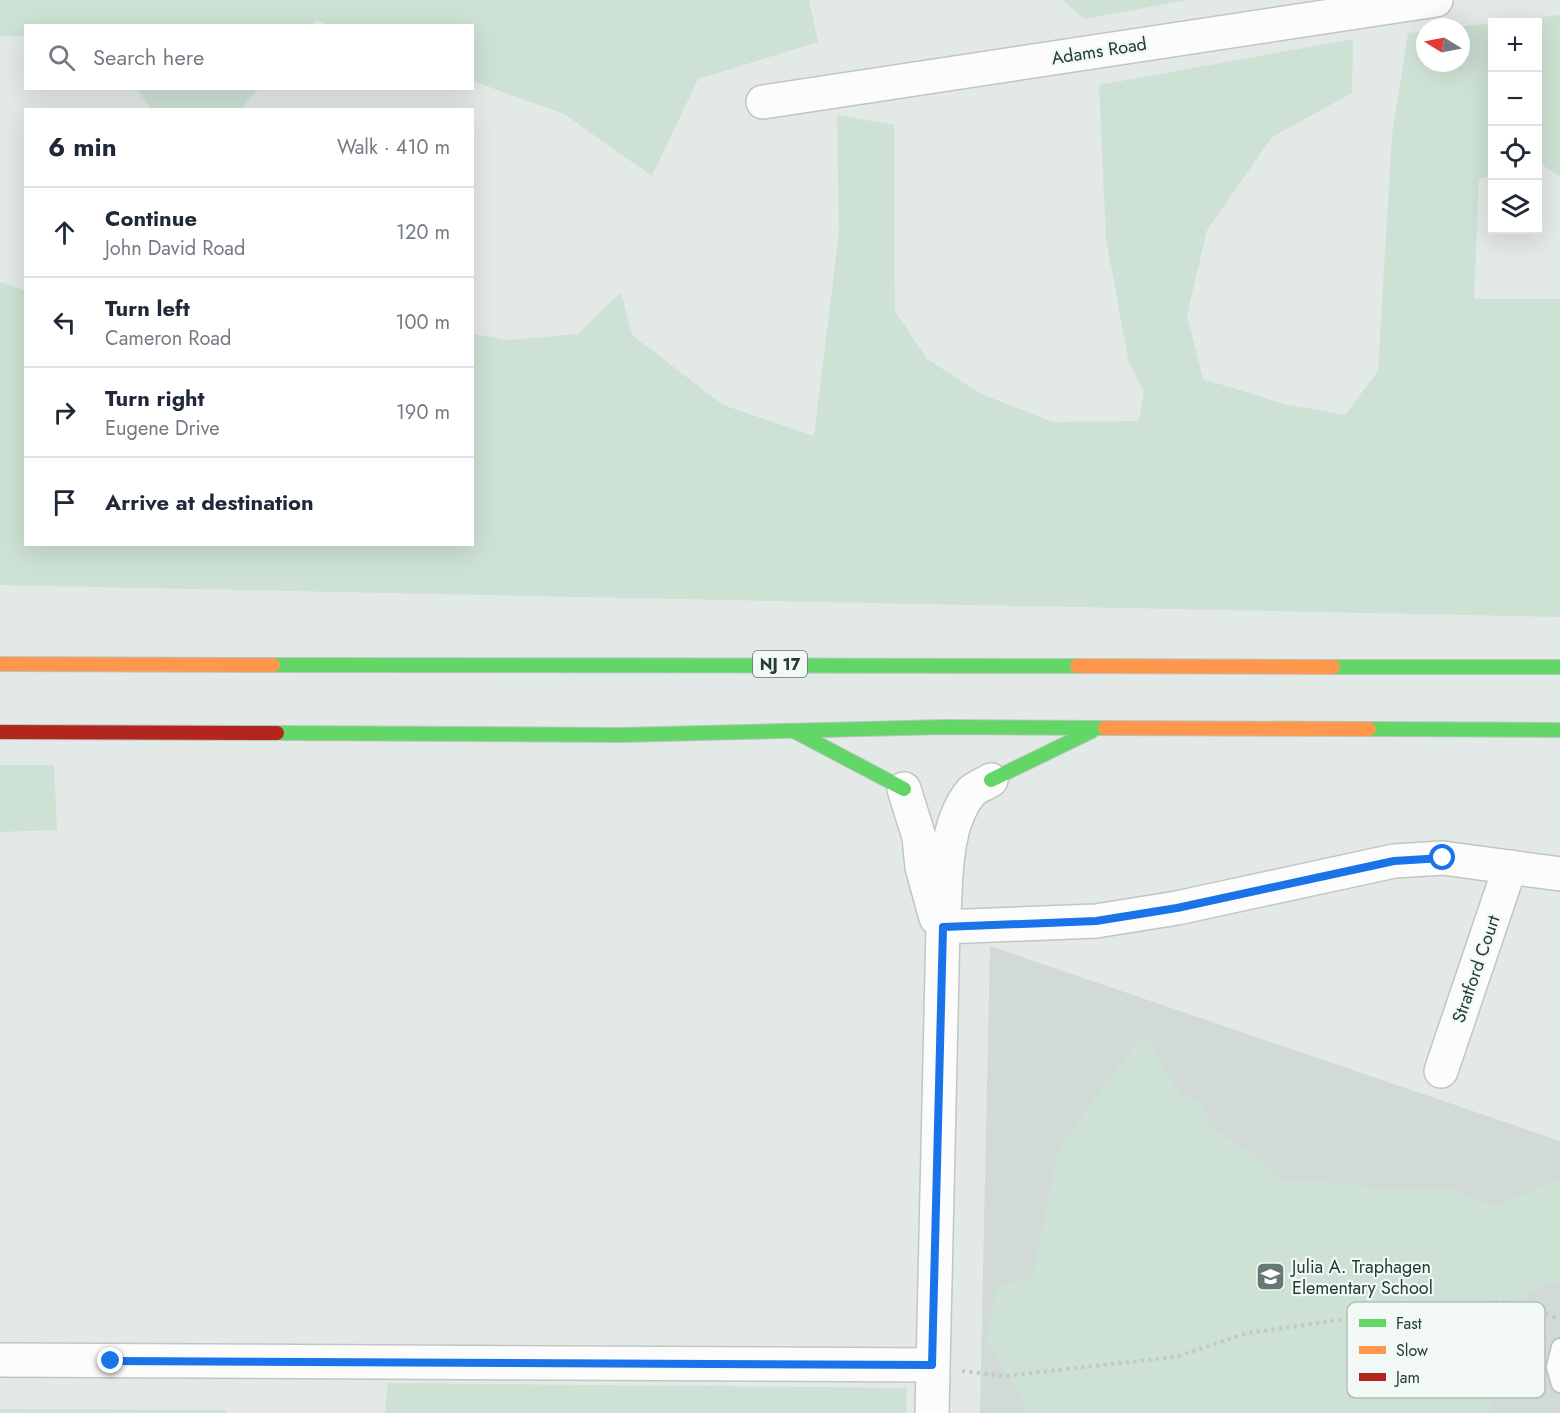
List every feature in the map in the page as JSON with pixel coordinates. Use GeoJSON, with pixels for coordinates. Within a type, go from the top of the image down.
{"type":"FeatureCollection","features":[{"type":"Feature","properties":{"kind":"highway","name":"NJ 17"},"geometry":{"type":"LineString","coordinates":[[0,664],[1560,667]]}},
{"type":"Feature","properties":{"kind":"highway"},"geometry":{"type":"LineString","coordinates":[[991,780],[1097,728]]}},
{"type":"Feature","properties":{"kind":"highway"},"geometry":{"type":"LineString","coordinates":[[0,732],[620,735],[793,730],[1097,728],[1560,730]]}},
{"type":"Feature","properties":{"kind":"highway"},"geometry":{"type":"LineString","coordinates":[[793,730],[903,789]]}},
{"type":"Feature","properties":{"kind":"street","name":"Adams Road"},"geometry":{"type":"LineString","coordinates":[[763,102],[1364,5],[1436,0]]}},
{"type":"Feature","properties":{"kind":"street"},"geometry":{"type":"LineString","coordinates":[[932,1413],[943,927],[948,862],[956,819],[972,791],[991,780]]}},
{"type":"Feature","properties":{"kind":"street"},"geometry":{"type":"LineString","coordinates":[[903,789],[919,837],[922,867],[935,917],[943,927]]}},
{"type":"Feature","properties":{"kind":"street"},"geometry":{"type":"LineString","coordinates":[[943,927],[1096,921],[1177,908],[1394,861],[1443,858],[1560,874]]}},
{"type":"Feature","properties":{"kind":"street","name":"Stratford Court"},"geometry":{"type":"LineString","coordinates":[[1442,1071],[1510,867]]}},
{"type":"Feature","properties":{"kind":"street"},"geometry":{"type":"LineString","coordinates":[[0,1360],[932,1365]]}},
{"type":"Feature","properties":{"kind":"lane"},"geometry":{"type":"LineString","coordinates":[[1560,1347],[1555,1367],[1560,1384]]}},
{"type":"Feature","properties":{"kind":"path"},"geometry":{"type":"LineString","coordinates":[[1545,1313],[1560,1319]]}},
{"type":"Feature","properties":{"kind":"path"},"geometry":{"type":"LineString","coordinates":[[932,1365],[1004,1376],[1164,1358],[1248,1333],[1347,1319]]}},
{"type":"Feature","properties":{"kind":"shaded area","name":"Julia A. Traphagen Elementary School"},"geometry":{"type":"Polygon","coordinates":[[[990,946],[1560,1141],[1560,1413],[980,1413],[990,946]]]}},
{"type":"Feature","properties":{"kind":"green space"},"geometry":{"type":"Polygon","coordinates":[[[0,0],[809,0],[818,42],[698,79],[652,176],[564,114],[474,81],[474,24],[325,24],[317,20],[314,24],[24,24],[24,36],[0,36],[0,0]]]}},
{"type":"Feature","properties":{"kind":"green space"},"geometry":{"type":"Polygon","coordinates":[[[1062,0],[1187,0],[1085,19],[1062,0]]]}},
{"type":"Feature","properties":{"kind":"green space"},"geometry":{"type":"Polygon","coordinates":[[[1560,15],[1560,177],[1542,165],[1542,18],[1532,18],[1560,15]]]}},
{"type":"Feature","properties":{"kind":"green space"},"geometry":{"type":"Polygon","coordinates":[[[1488,23],[1488,176],[1479,179],[1474,299],[1560,299],[1560,617],[0,585],[0,282],[24,290],[24,546],[474,546],[474,334],[509,340],[578,334],[621,292],[632,335],[723,405],[814,436],[839,233],[837,115],[894,125],[895,311],[927,359],[981,394],[1053,422],[1139,421],[1144,391],[1129,363],[1106,239],[1099,85],[1353,39],[1352,93],[1272,137],[1207,230],[1187,315],[1203,379],[1284,404],[1345,415],[1378,371],[1392,136],[1408,33],[1416,32],[1416,72],[1470,72],[1470,25],[1488,23]]]}},
{"type":"Feature","properties":{"kind":"green space"},"geometry":{"type":"Polygon","coordinates":[[[138,90],[257,90],[242,108],[150,108],[138,90]]]}},
{"type":"Feature","properties":{"kind":"green space"},"geometry":{"type":"Polygon","coordinates":[[[0,765],[54,765],[57,830],[0,832],[0,765]]]}},
{"type":"Feature","properties":{"kind":"green space"},"geometry":{"type":"Polygon","coordinates":[[[1145,1035],[1180,1094],[1204,1104],[1210,1127],[1252,1154],[1284,1182],[1331,1182],[1377,1188],[1448,1187],[1496,1207],[1560,1177],[1560,1283],[1542,1286],[1520,1302],[1347,1302],[1347,1398],[1490,1398],[1489,1413],[1026,1413],[1021,1397],[986,1341],[997,1286],[1032,1278],[1059,1148],[1116,1069],[1145,1035]]]}},
{"type":"Feature","properties":{"kind":"green space"},"geometry":{"type":"Polygon","coordinates":[[[388,1383],[907,1388],[906,1413],[385,1413],[388,1383]]]}},
{"type":"Feature","properties":{"kind":"green space"},"geometry":{"type":"Polygon","coordinates":[[[0,1409],[227,1410],[225,1413],[0,1413],[0,1409]]]}},
{"type":"Feature","properties":{"kind":"traffic: fast"},"geometry":{"type":"LineString","coordinates":[[273,665],[1077,666]]}},
{"type":"Feature","properties":{"kind":"traffic: fast"},"geometry":{"type":"LineString","coordinates":[[1333,667],[1560,667]]}},
{"type":"Feature","properties":{"kind":"traffic: fast"},"geometry":{"type":"LineString","coordinates":[[277,733],[620,735],[945,727],[1105,728]]}},
{"type":"Feature","properties":{"kind":"traffic: fast"},"geometry":{"type":"LineString","coordinates":[[1369,729],[1560,730]]}},
{"type":"Feature","properties":{"kind":"traffic: fast"},"geometry":{"type":"LineString","coordinates":[[794,731],[904,789]]}},
{"type":"Feature","properties":{"kind":"traffic: fast"},"geometry":{"type":"LineString","coordinates":[[991,780],[1092,731]]}},
{"type":"Feature","properties":{"kind":"traffic: slow"},"geometry":{"type":"LineString","coordinates":[[0,664],[273,665]]}},
{"type":"Feature","properties":{"kind":"traffic: slow"},"geometry":{"type":"LineString","coordinates":[[1077,666],[1333,667]]}},
{"type":"Feature","properties":{"kind":"traffic: slow"},"geometry":{"type":"LineString","coordinates":[[1105,728],[1369,729]]}},
{"type":"Feature","properties":{"kind":"traffic: jam"},"geometry":{"type":"LineString","coordinates":[[0,732],[277,733]]}},
{"type":"Feature","properties":{"kind":"place","name":"Julia A. Traphagen Elementary School"},"geometry":{"type":"Point","coordinates":[1271,1277]}},
{"type":"Feature","properties":{"kind":"route"},"geometry":{"type":"LineString","coordinates":[[111,1361],[932,1365],[943,927],[1096,921],[1177,908],[1394,861],[1443,858]]}}]}
